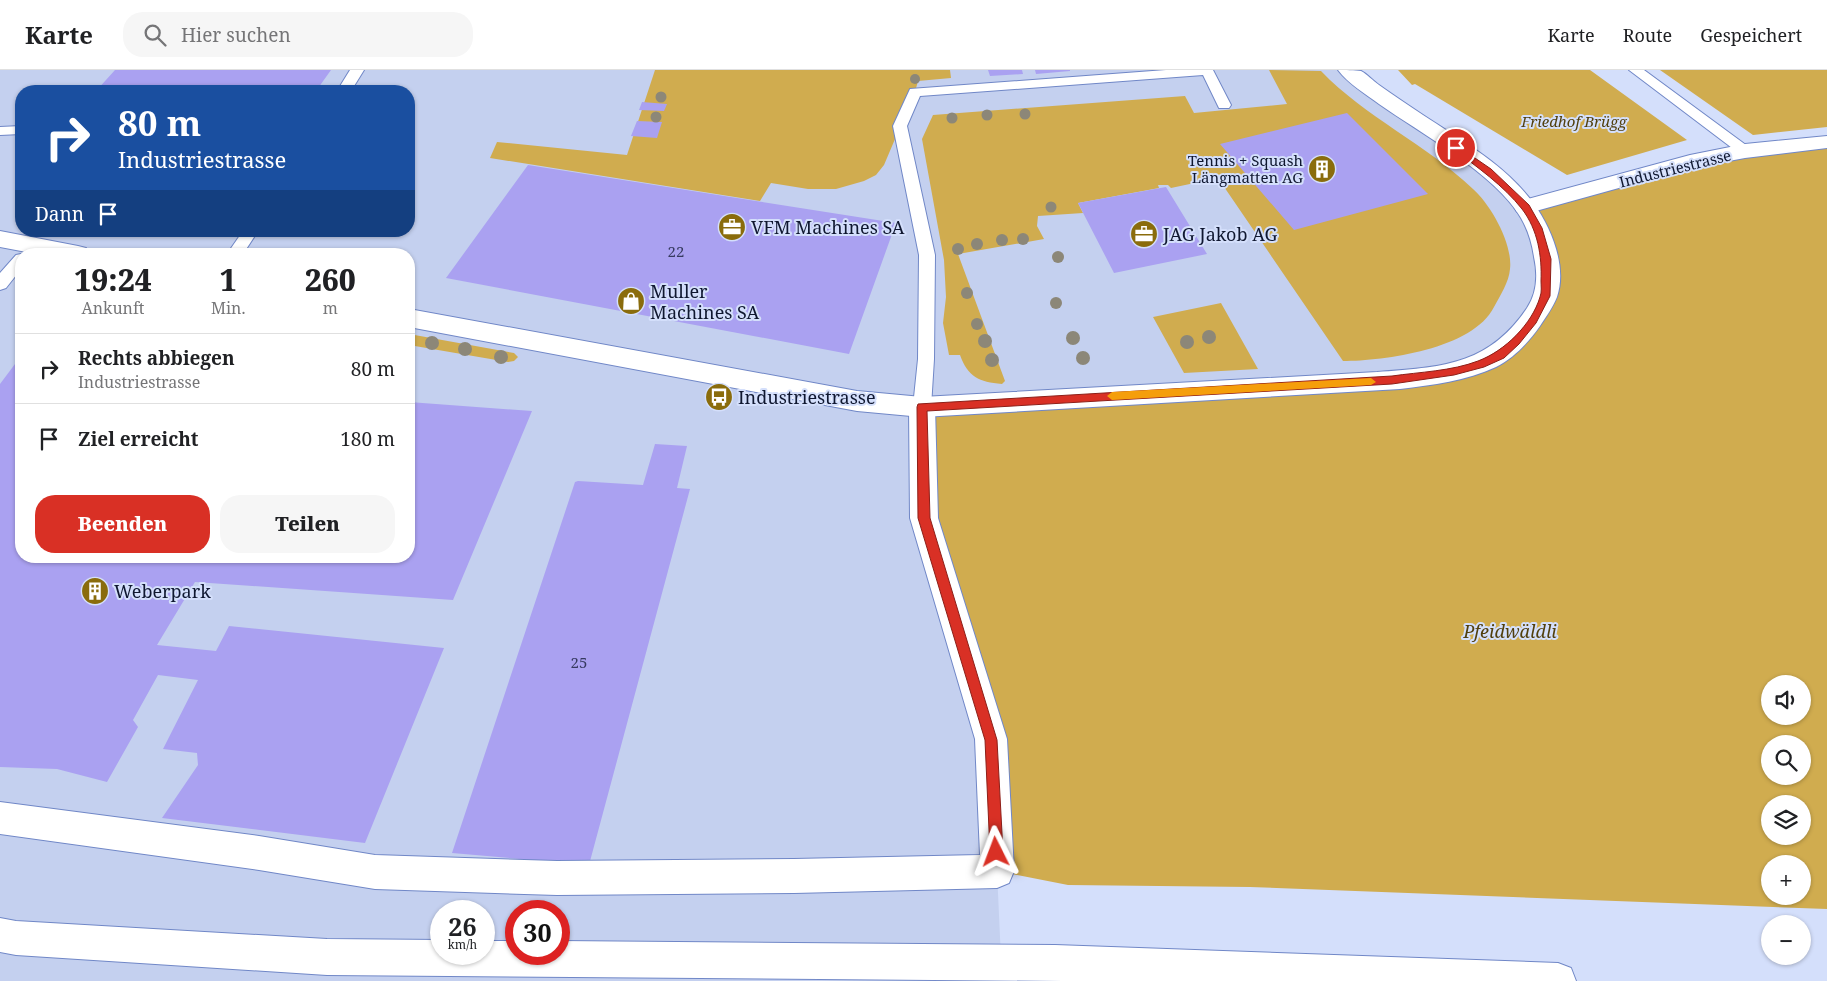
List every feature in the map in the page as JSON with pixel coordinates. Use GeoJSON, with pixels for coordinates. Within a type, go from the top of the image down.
{"type":"FeatureCollection","features":[{"type":"Feature","properties":{"kind":"main road"},"geometry":{"type":"LineString","coordinates":[[415,319],[857,401],[922,407],[1377,381],[1421,377],[1480,364],[1500,355],[1516,342],[1546,296],[1547,259],[1538,228],[1525,207],[1488,170],[1390,103],[1348,70]]}},
{"type":"Feature","properties":{"kind":"main road","name":"Industriestrasse"},"geometry":{"type":"LineString","coordinates":[[1525,207],[1690,162],[1745,151],[1827,142]]}},
{"type":"Feature","properties":{"kind":"main road"},"geometry":{"type":"LineString","coordinates":[[0,239],[17,248]]}},
{"type":"Feature","properties":{"kind":"main road"},"geometry":{"type":"LineString","coordinates":[[0,818],[249,852],[375,872],[567,878],[794,876],[998,871],[991,740],[924,518],[922,407]]}},
{"type":"Feature","properties":{"kind":"main road"},"geometry":{"type":"LineString","coordinates":[[0,935],[16,938],[327,957],[1055,963],[1558,981]]}},
{"type":"Feature","properties":{"kind":"lane"},"geometry":{"type":"LineString","coordinates":[[348,85],[357,70]]}},
{"type":"Feature","properties":{"kind":"lane"},"geometry":{"type":"LineString","coordinates":[[1636,70],[1745,151]]}},
{"type":"Feature","properties":{"kind":"lane"},"geometry":{"type":"LineString","coordinates":[[922,407],[926,359],[927,255],[900,126],[915,92],[1207,71],[1224,105]]}},
{"type":"Feature","properties":{"kind":"lane"},"geometry":{"type":"LineString","coordinates":[[0,132],[15,131]]}},
{"type":"Feature","properties":{"kind":"lane"},"geometry":{"type":"LineString","coordinates":[[240,248],[247,237]]}},
{"type":"Feature","properties":{"kind":"lane"},"geometry":{"type":"LineString","coordinates":[[0,284],[15,267]]}},
{"type":"Feature","properties":{"kind":"shaded area"},"geometry":{"type":"Polygon","coordinates":[[[0,70],[1348,70],[1506,187],[1547,259],[1533,320],[991,739],[1002,981],[0,981],[0,70]]]}},
{"type":"Feature","properties":{"kind":"green space"},"geometry":{"type":"Polygon","coordinates":[[[655,70],[950,70],[951,78],[918,81],[884,165],[876,175],[864,181],[836,189],[808,189],[771,183],[760,201],[490,158],[497,142],[627,155],[655,70]]]}},
{"type":"Feature","properties":{"kind":"green space"},"geometry":{"type":"Polygon","coordinates":[[[1269,70],[1321,71],[1357,103],[1436,158],[1480,196],[1499,226],[1508,248],[1510,259],[1510,269],[1506,284],[1494,307],[1483,321],[1467,333],[1448,343],[1426,350],[1381,358],[1343,361],[1218,178],[1171,188],[1168,185],[1158,185],[1159,188],[1078,203],[1083,213],[1038,216],[1037,226],[1044,239],[958,254],[1005,381],[1002,384],[981,380],[967,369],[960,355],[949,355],[943,323],[946,297],[944,260],[922,139],[933,115],[1185,96],[1194,113],[1287,104],[1269,70]]]}},
{"type":"Feature","properties":{"kind":"green space","name":"Friedhof Brügg"},"geometry":{"type":"Polygon","coordinates":[[[1398,70],[1590,70],[1687,140],[1567,175],[1415,84],[1412,85],[1398,70]]]}},
{"type":"Feature","properties":{"kind":"green space"},"geometry":{"type":"Polygon","coordinates":[[[1660,70],[1827,70],[1827,127],[1753,135],[1660,70]]]}},
{"type":"Feature","properties":{"kind":"green space","name":"Pfeidwäldli"},"geometry":{"type":"Polygon","coordinates":[[[1827,142],[1827,909],[1250,887],[1068,885],[997,871],[991,739],[924,518],[922,407],[1480,364],[1546,296],[1525,207],[1690,162],[1827,142]]]}},
{"type":"Feature","properties":{"kind":"green space"},"geometry":{"type":"Polygon","coordinates":[[[1221,303],[1258,369],[1184,373],[1153,317],[1221,303]]]}},
{"type":"Feature","properties":{"kind":"green space"},"geometry":{"type":"Polygon","coordinates":[[[415,335],[514,353],[518,357],[514,361],[508,362],[415,346],[415,335]]]}},
{"type":"Feature","properties":{"kind":"building"},"geometry":{"type":"Polygon","coordinates":[[[115,70],[331,70],[320,85],[101,85],[115,70]]]}},
{"type":"Feature","properties":{"kind":"building"},"geometry":{"type":"Polygon","coordinates":[[[988,70],[1022,70],[1023,74],[990,76],[988,70]]]}},
{"type":"Feature","properties":{"kind":"building"},"geometry":{"type":"Polygon","coordinates":[[[1035,70],[1070,70],[1070,71],[1036,74],[1035,70]]]}},
{"type":"Feature","properties":{"kind":"building"},"geometry":{"type":"Polygon","coordinates":[[[642,102],[667,104],[664,111],[639,110],[642,102]]]}},
{"type":"Feature","properties":{"kind":"building","name":"Tennis + Squash Längmatten AG"},"geometry":{"type":"Polygon","coordinates":[[[1347,113],[1428,194],[1294,230],[1220,144],[1347,113]]]}},
{"type":"Feature","properties":{"kind":"building"},"geometry":{"type":"Polygon","coordinates":[[[637,121],[662,122],[657,138],[631,136],[637,121]]]}},
{"type":"Feature","properties":{"kind":"building"},"geometry":{"type":"Polygon","coordinates":[[[528,165],[896,223],[849,354],[446,278],[528,165]]]}},
{"type":"Feature","properties":{"kind":"building","name":"JAG Jakob AG"},"geometry":{"type":"Polygon","coordinates":[[[1166,187],[1207,254],[1114,273],[1078,203],[1166,187]]]}},
{"type":"Feature","properties":{"kind":"building","name":"Weberpark"},"geometry":{"type":"Polygon","coordinates":[[[15,364],[15,563],[415,563],[415,402],[532,411],[453,600],[195,582],[157,645],[216,651],[229,626],[444,648],[365,843],[162,818],[198,765],[197,753],[163,749],[198,680],[158,675],[133,720],[138,727],[107,782],[57,769],[0,767],[0,384],[15,364]]]}},
{"type":"Feature","properties":{"kind":"building"},"geometry":{"type":"Polygon","coordinates":[[[655,444],[687,446],[677,488],[690,489],[589,865],[452,853],[575,482],[643,485],[655,444]]]}},
{"type":"Feature","properties":{"kind":"slow traffic"},"geometry":{"type":"LineString","coordinates":[[1112,396],[1371,382]]}},
{"type":"Feature","properties":{"kind":"place","name":"Tennis + Squash Längmatten AG"},"geometry":{"type":"Point","coordinates":[1322,169]}},
{"type":"Feature","properties":{"kind":"place","name":"VFM Machines SA"},"geometry":{"type":"Point","coordinates":[732,227]}},
{"type":"Feature","properties":{"kind":"place","name":"JAG Jakob AG"},"geometry":{"type":"Point","coordinates":[1144,234]}},
{"type":"Feature","properties":{"kind":"place","name":"Muller Machines SA"},"geometry":{"type":"Point","coordinates":[631,301]}},
{"type":"Feature","properties":{"kind":"place","name":"Industriestrasse"},"geometry":{"type":"Point","coordinates":[719,397]}},
{"type":"Feature","properties":{"kind":"place","name":"Weberpark"},"geometry":{"type":"Point","coordinates":[95,591]}},
{"type":"Feature","properties":{"kind":"route"},"geometry":{"type":"LineString","coordinates":[[996,852],[991,740],[924,518],[922,407],[1392,380],[1454,371],[1480,364],[1500,355],[1516,342],[1546,296],[1547,259],[1538,228],[1525,207],[1488,170],[1456,148]]}}]}
